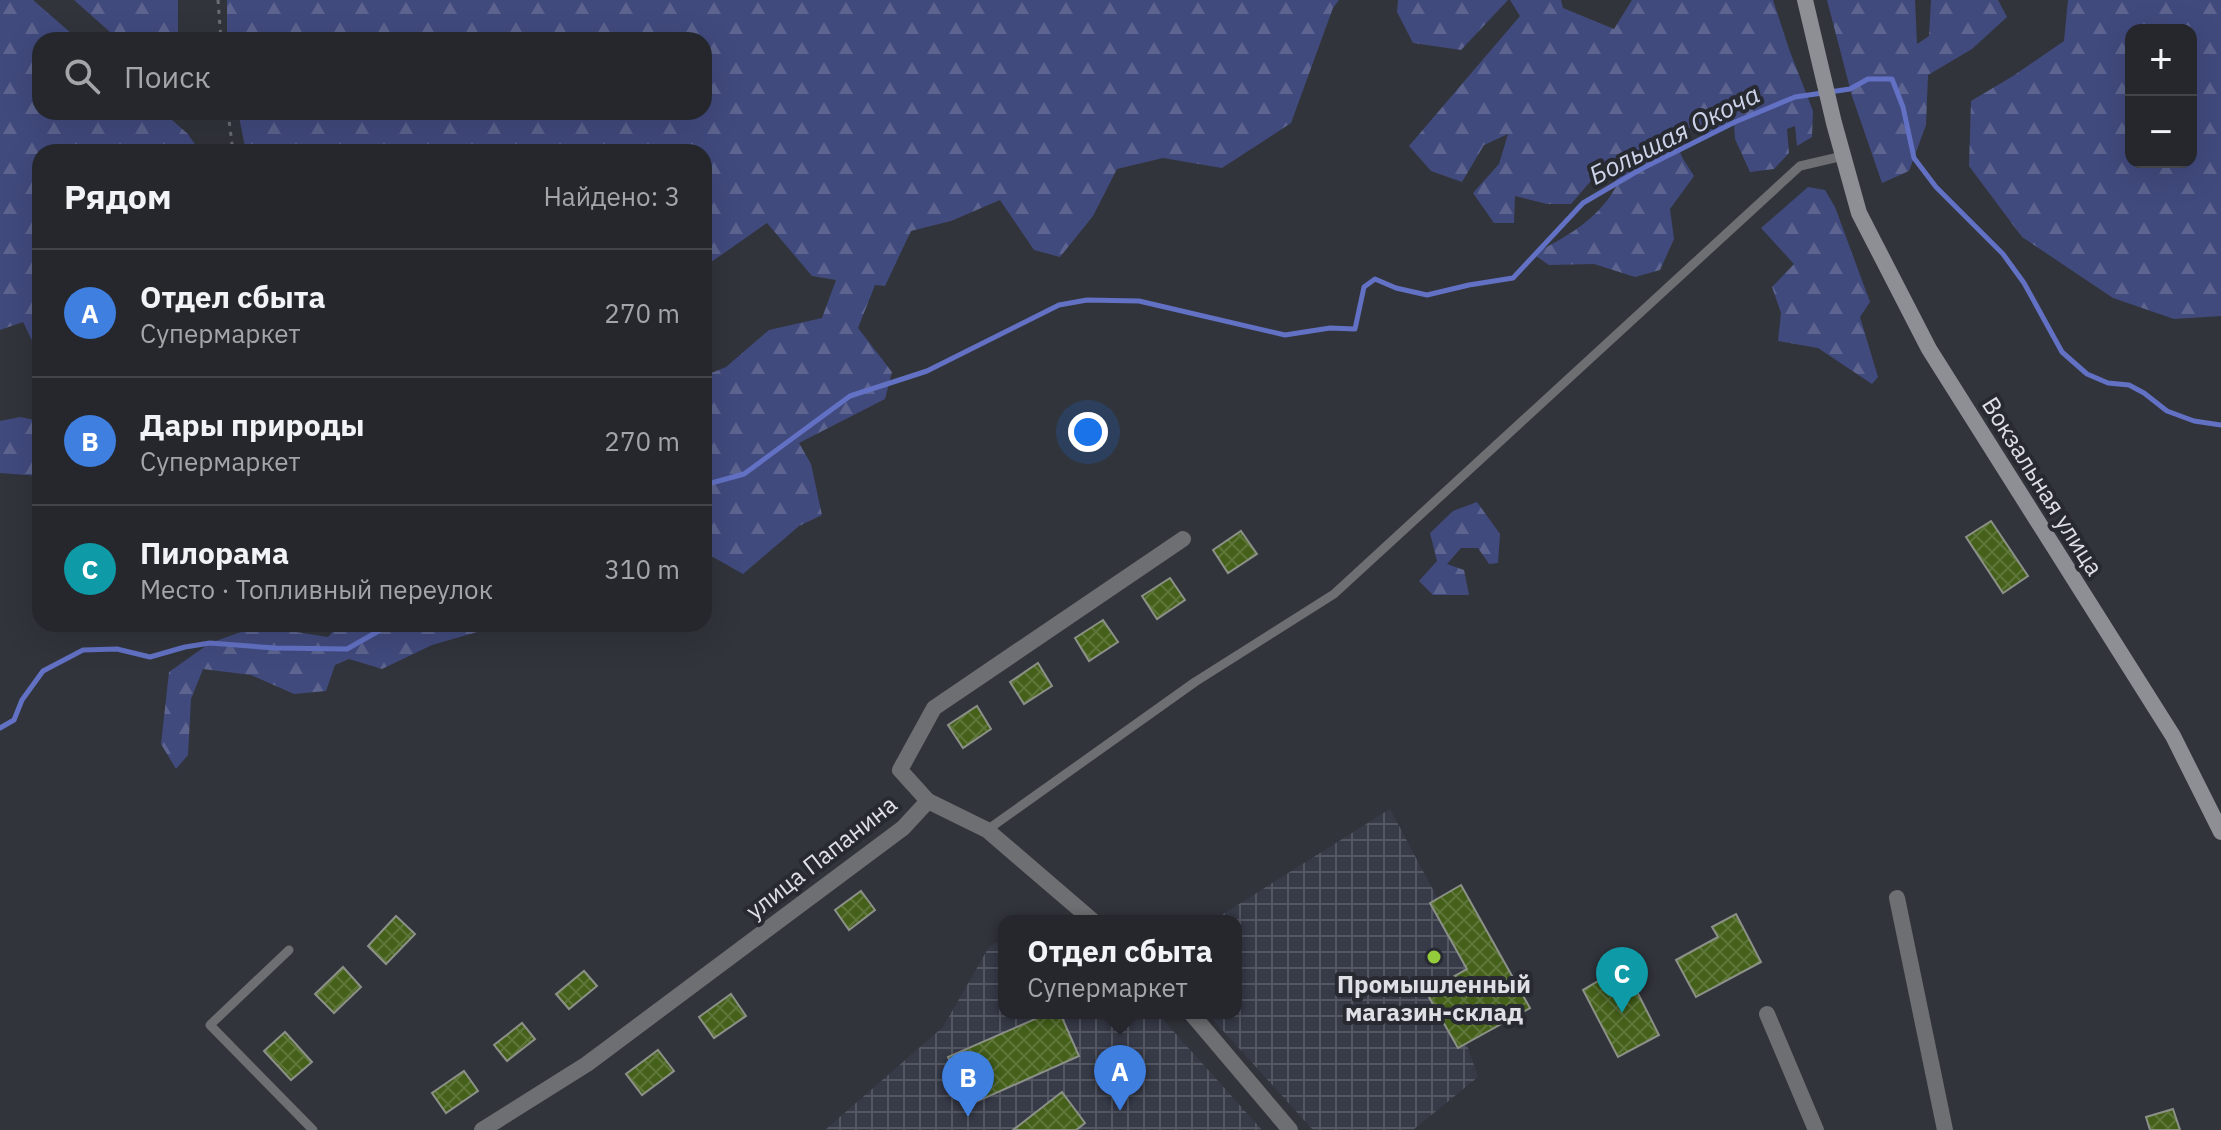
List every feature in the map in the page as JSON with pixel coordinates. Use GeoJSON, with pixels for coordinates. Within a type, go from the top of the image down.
{"type":"FeatureCollection","features":[{"type":"Feature","properties":{"kind":"main road","name":"Вокзальная улица"},"geometry":{"type":"LineString","coordinates":[[1805,0],[1859,213],[1929,349],[2173,736],[2221,832]]}},
{"type":"Feature","properties":{"kind":"street","name":"улица Папанина"},"geometry":{"type":"LineString","coordinates":[[482,1130],[587,1064],[903,828],[928,801],[900,770],[934,708],[1183,539]]}},
{"type":"Feature","properties":{"kind":"street"},"geometry":{"type":"LineString","coordinates":[[928,801],[987,830],[1086,915]]}},
{"type":"Feature","properties":{"kind":"street"},"geometry":{"type":"LineString","coordinates":[[1897,898],[1945,1130]]}},
{"type":"Feature","properties":{"kind":"street"},"geometry":{"type":"LineString","coordinates":[[1767,1014],[1816,1130]]}},
{"type":"Feature","properties":{"kind":"street"},"geometry":{"type":"LineString","coordinates":[[1196,1019],[1290,1130]]}},
{"type":"Feature","properties":{"kind":"lane"},"geometry":{"type":"LineString","coordinates":[[987,830],[1195,682],[1334,594],[1800,166],[1843,156]]}},
{"type":"Feature","properties":{"kind":"lane"},"geometry":{"type":"LineString","coordinates":[[289,950],[210,1025],[313,1130]]}},
{"type":"Feature","properties":{"kind":"path"},"geometry":{"type":"LineString","coordinates":[[218,0],[220,32]]}},
{"type":"Feature","properties":{"kind":"path"},"geometry":{"type":"LineString","coordinates":[[229,120],[232,144]]}},
{"type":"Feature","properties":{"kind":"shaded area"},"geometry":{"type":"Polygon","coordinates":[[[1390,809],[1503,1021],[1466,1042],[1478,1077],[1413,1130],[1313,1130],[1212,1019],[1242,1019],[1242,915],[1222,915],[1390,809]]]}},
{"type":"Feature","properties":{"kind":"shaded area"},"geometry":{"type":"Polygon","coordinates":[[[998,942],[998,1019],[1162,1019],[1262,1130],[825,1130],[943,1027],[989,947],[998,942]]]}},
{"type":"Feature","properties":{"kind":"green space"},"geometry":{"type":"Polygon","coordinates":[[[0,0],[33,0],[70,32],[32,32],[32,120],[172,120],[195,144],[32,144],[32,341],[23,322],[0,330],[0,0]]]}},
{"type":"Feature","properties":{"kind":"green space"},"geometry":{"type":"Polygon","coordinates":[[[74,0],[178,0],[178,32],[110,32],[74,0]]]}},
{"type":"Feature","properties":{"kind":"green space"},"geometry":{"type":"Polygon","coordinates":[[[227,0],[1339,0],[1333,8],[1291,123],[1222,168],[1163,158],[1117,169],[1093,216],[1060,257],[1034,250],[1000,200],[951,221],[911,231],[885,286],[875,285],[858,328],[892,372],[885,399],[799,443],[811,464],[822,515],[799,526],[743,574],[712,557],[712,373],[726,367],[769,330],[822,318],[836,280],[812,276],[767,223],[712,261],[712,144],[244,144],[240,120],[712,120],[712,32],[227,32],[227,0]]]}},
{"type":"Feature","properties":{"kind":"green space"},"geometry":{"type":"Polygon","coordinates":[[[1398,0],[1508,0],[1461,50],[1413,43],[1397,12],[1398,0]]]}},
{"type":"Feature","properties":{"kind":"green space"},"geometry":{"type":"Polygon","coordinates":[[[1510,0],[1561,0],[1563,8],[1614,29],[1632,0],[1773,0],[1813,111],[1812,137],[1797,146],[1795,126],[1787,129],[1789,153],[1774,169],[1750,172],[1735,139],[1734,122],[1711,133],[1691,126],[1679,145],[1694,176],[1670,209],[1674,239],[1660,270],[1635,277],[1594,264],[1549,265],[1533,254],[1571,233],[1593,215],[1619,181],[1596,175],[1571,204],[1547,204],[1515,196],[1514,223],[1494,223],[1473,193],[1499,164],[1508,134],[1484,145],[1462,182],[1431,171],[1409,146],[1520,16],[1510,0]]]}},
{"type":"Feature","properties":{"kind":"green space"},"geometry":{"type":"Polygon","coordinates":[[[1827,0],[1915,0],[1917,44],[1929,36],[1931,0],[1998,0],[2007,17],[1972,49],[1928,75],[1926,125],[1909,171],[1882,183],[1852,96],[1827,0]]]}},
{"type":"Feature","properties":{"kind":"green space"},"geometry":{"type":"Polygon","coordinates":[[[2068,0],[2221,0],[2221,316],[2174,319],[2113,298],[2022,237],[1969,166],[1971,101],[2064,41],[2068,0]]]}},
{"type":"Feature","properties":{"kind":"green space"},"geometry":{"type":"Polygon","coordinates":[[[1808,187],[1825,190],[1835,207],[1870,302],[1860,317],[1878,377],[1872,384],[1818,348],[1778,341],[1781,313],[1772,287],[1794,264],[1761,228],[1808,187]]]}},
{"type":"Feature","properties":{"kind":"green space"},"geometry":{"type":"Polygon","coordinates":[[[20,417],[32,419],[32,475],[0,473],[0,421],[20,417]]]}},
{"type":"Feature","properties":{"kind":"green space"},"geometry":{"type":"Polygon","coordinates":[[[1477,502],[1500,534],[1498,563],[1489,564],[1478,548],[1461,548],[1447,564],[1464,570],[1469,595],[1433,595],[1419,581],[1437,561],[1430,533],[1453,511],[1477,502]]]}},
{"type":"Feature","properties":{"kind":"green space"},"geometry":{"type":"Polygon","coordinates":[[[241,632],[296,632],[328,637],[333,632],[477,632],[432,645],[382,669],[349,659],[335,665],[326,691],[294,694],[251,675],[203,669],[191,699],[188,755],[176,769],[161,744],[169,672],[210,643],[241,632]]]}},
{"type":"Feature","properties":{"kind":"building"},"geometry":{"type":"Polygon","coordinates":[[[1991,521],[2028,576],[2003,593],[1966,537],[1991,521]]]}},
{"type":"Feature","properties":{"kind":"building"},"geometry":{"type":"Polygon","coordinates":[[[1241,531],[1257,554],[1228,573],[1213,550],[1241,531]]]}},
{"type":"Feature","properties":{"kind":"building"},"geometry":{"type":"Polygon","coordinates":[[[1170,578],[1185,600],[1157,619],[1142,596],[1170,578]]]}},
{"type":"Feature","properties":{"kind":"building"},"geometry":{"type":"Polygon","coordinates":[[[1103,620],[1118,642],[1089,661],[1075,638],[1103,620]]]}},
{"type":"Feature","properties":{"kind":"building"},"geometry":{"type":"Polygon","coordinates":[[[1038,663],[1052,686],[1024,704],[1010,682],[1038,663]]]}},
{"type":"Feature","properties":{"kind":"building"},"geometry":{"type":"Polygon","coordinates":[[[977,706],[991,729],[963,748],[948,725],[977,706]]]}},
{"type":"Feature","properties":{"kind":"building"},"geometry":{"type":"Polygon","coordinates":[[[1461,885],[1530,1008],[1458,1048],[1426,992],[1467,969],[1430,903],[1461,885]]]}},
{"type":"Feature","properties":{"kind":"building"},"geometry":{"type":"Polygon","coordinates":[[[861,891],[875,910],[849,930],[835,910],[861,891]]]}},
{"type":"Feature","properties":{"kind":"building"},"geometry":{"type":"Polygon","coordinates":[[[1736,914],[1761,962],[1696,997],[1676,960],[1718,937],[1712,927],[1736,914]]]}},
{"type":"Feature","properties":{"kind":"building"},"geometry":{"type":"Polygon","coordinates":[[[396,916],[415,934],[386,964],[368,946],[396,916]]]}},
{"type":"Feature","properties":{"kind":"building"},"geometry":{"type":"Polygon","coordinates":[[[1624,966],[1659,1035],[1618,1057],[1583,990],[1624,966]]]}},
{"type":"Feature","properties":{"kind":"building"},"geometry":{"type":"Polygon","coordinates":[[[343,967],[361,987],[334,1013],[315,994],[343,967]]]}},
{"type":"Feature","properties":{"kind":"building"},"geometry":{"type":"Polygon","coordinates":[[[584,971],[597,986],[569,1009],[556,994],[584,971]]]}},
{"type":"Feature","properties":{"kind":"building"},"geometry":{"type":"Polygon","coordinates":[[[731,994],[746,1016],[714,1038],[699,1017],[731,994]]]}},
{"type":"Feature","properties":{"kind":"building"},"geometry":{"type":"Polygon","coordinates":[[[1035,1019],[1063,1019],[1079,1056],[969,1105],[948,1057],[1035,1019]]]}},
{"type":"Feature","properties":{"kind":"building"},"geometry":{"type":"Polygon","coordinates":[[[522,1023],[535,1039],[507,1061],[494,1045],[522,1023]]]}},
{"type":"Feature","properties":{"kind":"building"},"geometry":{"type":"Polygon","coordinates":[[[285,1032],[312,1062],[291,1080],[264,1051],[285,1032]]]}},
{"type":"Feature","properties":{"kind":"building"},"geometry":{"type":"Polygon","coordinates":[[[658,1050],[674,1071],[642,1095],[626,1074],[658,1050]]]}},
{"type":"Feature","properties":{"kind":"building"},"geometry":{"type":"Polygon","coordinates":[[[464,1071],[478,1091],[446,1113],[432,1093],[464,1071]]]}},
{"type":"Feature","properties":{"kind":"building"},"geometry":{"type":"Polygon","coordinates":[[[1062,1092],[1085,1123],[1076,1130],[1013,1130],[1062,1092]]]}},
{"type":"Feature","properties":{"kind":"building"},"geometry":{"type":"Polygon","coordinates":[[[2173,1109],[2180,1130],[2150,1130],[2146,1117],[2173,1109]]]}},
{"type":"Feature","properties":{"kind":"waterway","name":"Большая Окоча"},"geometry":{"type":"LineString","coordinates":[[712,483],[744,474],[850,396],[927,371],[1059,305],[1087,300],[1139,301],[1285,335],[1330,328],[1355,329],[1364,287],[1375,279],[1396,288],[1427,295],[1513,278],[1583,203],[1641,169],[1735,122],[1795,97],[1850,89],[1868,79],[1892,79],[1903,107],[1914,158],[1936,187],[2003,254],[2024,283],[2062,352],[2087,374],[2108,383],[2129,385],[2167,411],[2194,421],[2221,425]]}},
{"type":"Feature","properties":{"kind":"waterway","name":"Большая Окоча"},"geometry":{"type":"LineString","coordinates":[[0,728],[14,720],[22,700],[43,671],[83,650],[117,649],[150,657],[210,643],[347,649],[377,632]]}},
{"type":"Feature","properties":{"kind":"place","name":"Промышленный магазин-склад"},"geometry":{"type":"Point","coordinates":[1434,957]}},
{"type":"Feature","properties":{"kind":"place","name":"Пилорама"},"geometry":{"type":"Point","coordinates":[1622,1013]}},
{"type":"Feature","properties":{"kind":"place","name":"Отдел сбыта"},"geometry":{"type":"Point","coordinates":[1120,1111]}},
{"type":"Feature","properties":{"kind":"place","name":"Дары природы"},"geometry":{"type":"Point","coordinates":[968,1117]}}]}
